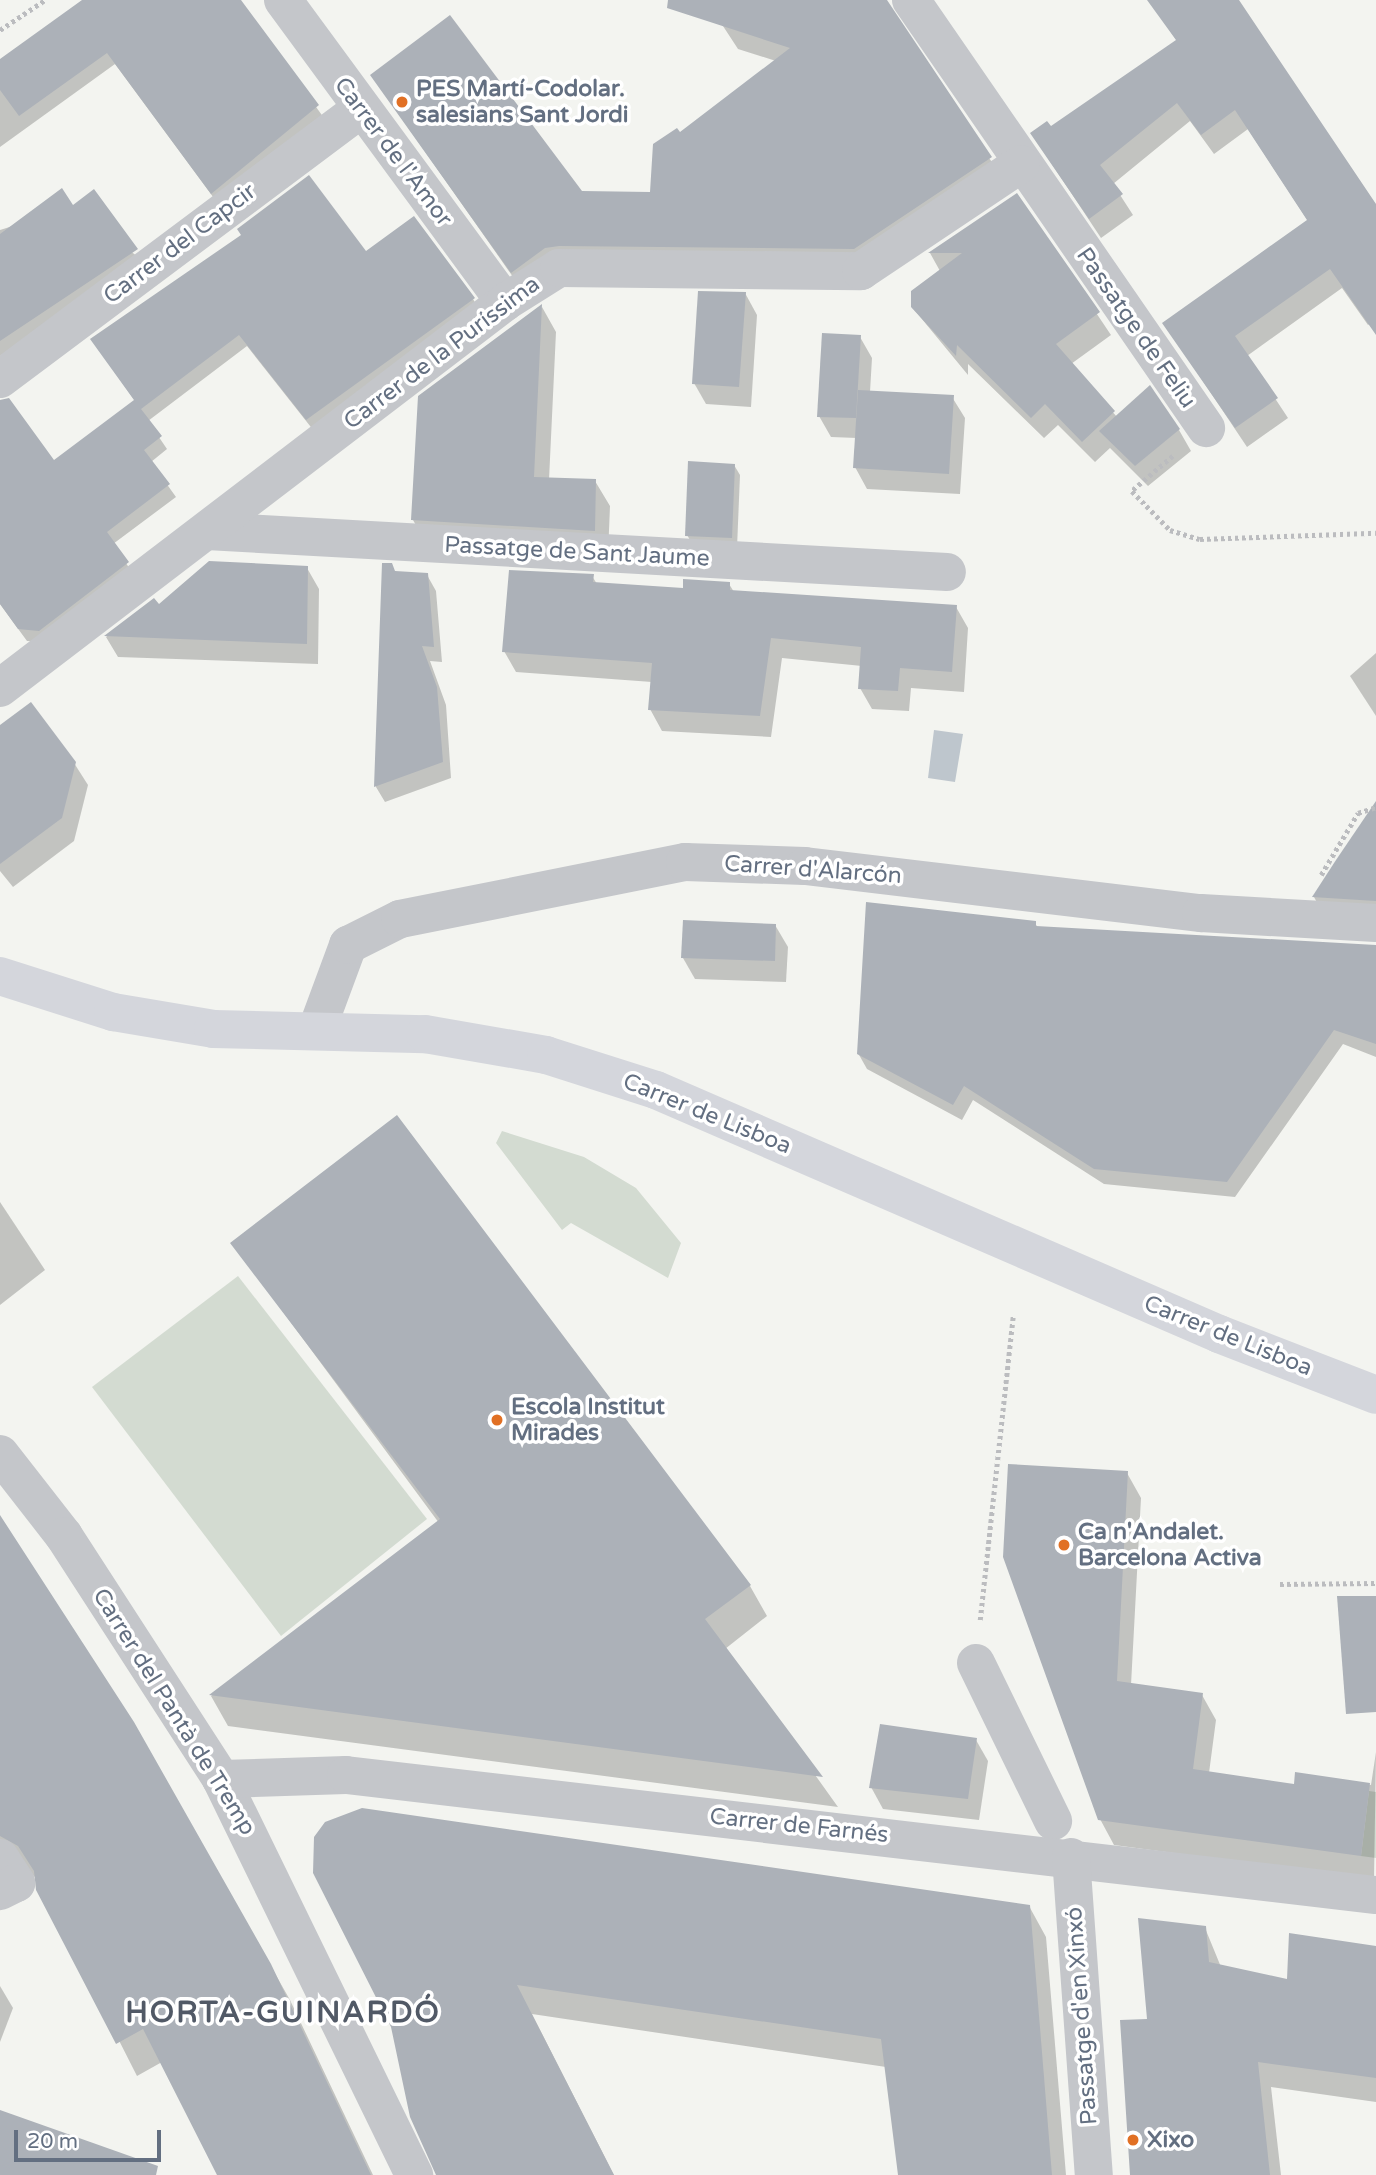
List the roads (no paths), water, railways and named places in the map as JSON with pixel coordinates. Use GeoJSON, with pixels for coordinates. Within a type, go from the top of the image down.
{"type":"FeatureCollection","features":[{"type":"Feature","properties":{"kind":"street","name":"Carrer de l'Amor"},"geometry":{"type":"LineString","coordinates":[[283,0],[360,110],[505,302]]}},
{"type":"Feature","properties":{"kind":"street","name":"Passatge de Feliu"},"geometry":{"type":"LineString","coordinates":[[911,0],[1021,164],[1206,428]]}},
{"type":"Feature","properties":{"kind":"street","name":"Carrer del Capcir"},"geometry":{"type":"LineString","coordinates":[[0,379],[360,110]]}},
{"type":"Feature","properties":{"kind":"street","name":"Carrer de la Puríssima"},"geometry":{"type":"LineString","coordinates":[[0,688],[505,302],[559,268],[861,271],[1021,164]]}},
{"type":"Feature","properties":{"kind":"street","name":"Passatge de Sant Jaume"},"geometry":{"type":"LineString","coordinates":[[207,531],[947,572]]}},
{"type":"Feature","properties":{"kind":"street","name":"Carrer d'Alarcón"},"geometry":{"type":"LineString","coordinates":[[317,1029],[348,945],[400,919],[685,862],[806,866],[1296,919],[1376,923]]}},
{"type":"Feature","properties":{"kind":"street","name":"Carrer de Lisboa"},"geometry":{"type":"LineString","coordinates":[[0,976],[113,1012],[213,1029],[317,1029],[425,1034],[546,1055],[656,1090],[1207,1329],[1376,1395]]}},
{"type":"Feature","properties":{"kind":"street","name":"Carrer del Pantà de Tremp"},"geometry":{"type":"LineString","coordinates":[[0,1454],[64,1536],[221,1779],[414,2175]]}},
{"type":"Feature","properties":{"kind":"street"},"geometry":{"type":"LineString","coordinates":[[976,1662],[1054,1821]]}},
{"type":"Feature","properties":{"kind":"street","name":"Carrer de Farnés"},"geometry":{"type":"LineString","coordinates":[[221,1779],[346,1775],[1071,1857],[1376,1895]]}},
{"type":"Feature","properties":{"kind":"street","name":"Passatge d'en Xinxó"},"geometry":{"type":"LineString","coordinates":[[1071,1857],[1094,2175]]}},
{"type":"Feature","properties":{"kind":"street"},"geometry":{"type":"LineString","coordinates":[[0,1858],[16,1883],[0,1891]]}},
{"type":"Feature","properties":{"kind":"place","name":"PES Martí-Codolar. salesians Sant Jordi"},"geometry":{"type":"Point","coordinates":[402,102]}},
{"type":"Feature","properties":{"kind":"place","name":"Escola Institut Mirades"},"geometry":{"type":"Point","coordinates":[497,1420]}},
{"type":"Feature","properties":{"kind":"place","name":"Ca n'Andalet. Barcelona Activa"},"geometry":{"type":"Point","coordinates":[1064,1545]}},
{"type":"Feature","properties":{"kind":"place","name":"Xixo"},"geometry":{"type":"Point","coordinates":[1133,2140]}},
{"type":"Feature","properties":{"kind":"district","name":"HORTA-GUINARDÓ"},"geometry":{"type":"Point","coordinates":[283,2013]}}]}
